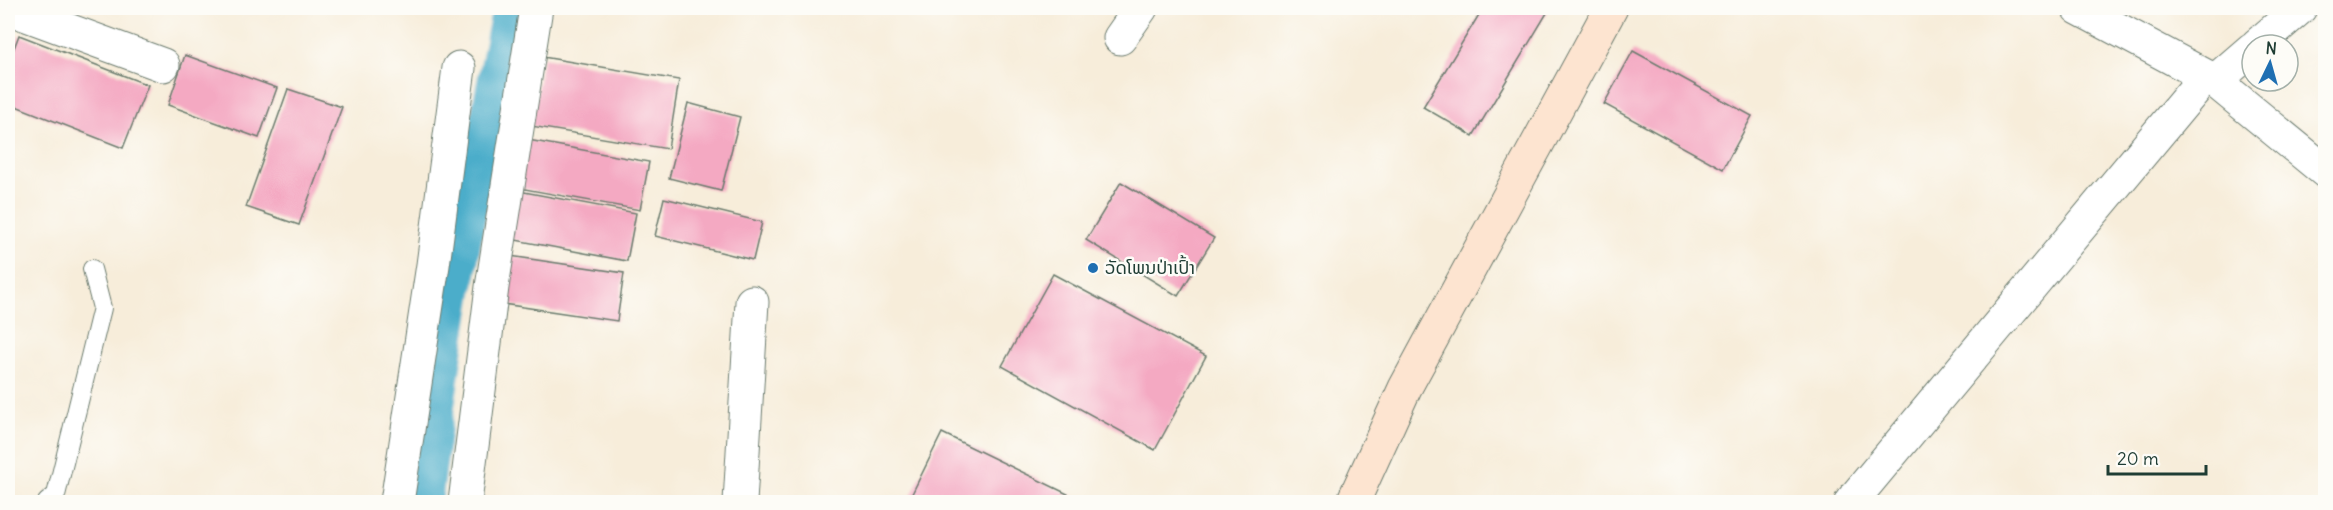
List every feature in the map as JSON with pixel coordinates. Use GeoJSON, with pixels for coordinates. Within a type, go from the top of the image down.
{"type":"FeatureCollection","features":[{"type":"Feature","properties":{"kind":"street"},"geometry":{"type":"LineString","coordinates":[[465,502],[492,287],[536,8]]}},
{"type":"Feature","properties":{"kind":"street"},"geometry":{"type":"LineString","coordinates":[[1120,38],[1141,8]]}},
{"type":"Feature","properties":{"kind":"street"},"geometry":{"type":"LineString","coordinates":[[1353,502],[1405,388],[1611,8]]}},
{"type":"Feature","properties":{"kind":"street"},"geometry":{"type":"LineString","coordinates":[[2079,8],[2211,79],[2325,172]]}},
{"type":"Feature","properties":{"kind":"street"},"geometry":{"type":"LineString","coordinates":[[2271,33],[2300,8]]}},
{"type":"Feature","properties":{"kind":"street"},"geometry":{"type":"LineString","coordinates":[[8,9],[163,65]]}},
{"type":"Feature","properties":{"kind":"street"},"geometry":{"type":"LineString","coordinates":[[1851,502],[2211,79],[2240,58]]}},
{"type":"Feature","properties":{"kind":"street"},"geometry":{"type":"LineString","coordinates":[[397,502],[434,265],[459,68]]}},
{"type":"Feature","properties":{"kind":"street"},"geometry":{"type":"LineString","coordinates":[[740,502],[752,302]]}},
{"type":"Feature","properties":{"kind":"lane"},"geometry":{"type":"LineString","coordinates":[[47,502],[56,495],[102,308],[92,269]]}},
{"type":"Feature","properties":{"kind":"building"},"geometry":{"type":"Polygon","coordinates":[[[1483,8],[1550,8],[1473,136],[1423,107],[1483,8]]]}},
{"type":"Feature","properties":{"kind":"building"},"geometry":{"type":"Polygon","coordinates":[[[19,35],[148,85],[123,148],[8,103],[8,64],[19,35]]]}},
{"type":"Feature","properties":{"kind":"building"},"geometry":{"type":"Polygon","coordinates":[[[1633,51],[1752,116],[1723,169],[1604,104],[1633,51]]]}},
{"type":"Feature","properties":{"kind":"building"},"geometry":{"type":"Polygon","coordinates":[[[185,55],[277,88],[259,138],[168,105],[185,55]]]}},
{"type":"Feature","properties":{"kind":"building"},"geometry":{"type":"Polygon","coordinates":[[[543,57],[679,80],[668,149],[531,126],[543,57]]]}},
{"type":"Feature","properties":{"kind":"building"},"geometry":{"type":"Polygon","coordinates":[[[288,89],[342,107],[299,225],[246,207],[288,89]]]}},
{"type":"Feature","properties":{"kind":"building"},"geometry":{"type":"Polygon","coordinates":[[[688,103],[740,117],[721,191],[669,178],[688,103]]]}},
{"type":"Feature","properties":{"kind":"building"},"geometry":{"type":"Polygon","coordinates":[[[528,140],[649,162],[640,210],[519,188],[528,140]]]}},
{"type":"Feature","properties":{"kind":"building"},"geometry":{"type":"Polygon","coordinates":[[[1121,182],[1214,238],[1178,296],[1086,240],[1121,182]]]}},
{"type":"Feature","properties":{"kind":"building"},"geometry":{"type":"Polygon","coordinates":[[[519,191],[636,213],[627,261],[510,239],[519,191]]]}},
{"type":"Feature","properties":{"kind":"building"},"geometry":{"type":"Polygon","coordinates":[[[664,198],[762,222],[753,260],[655,236],[664,198]]]}},
{"type":"Feature","properties":{"kind":"building"},"geometry":{"type":"Polygon","coordinates":[[[510,256],[624,273],[617,321],[503,304],[510,256]]]}},
{"type":"Feature","properties":{"kind":"building"},"geometry":{"type":"Polygon","coordinates":[[[1053,274],[1206,356],[1155,450],[1002,366],[1053,274]]]}},
{"type":"Feature","properties":{"kind":"building"},"geometry":{"type":"Polygon","coordinates":[[[942,433],[1084,502],[908,502],[942,433]]]}},
{"type":"Feature","properties":{"kind":"waterway"},"geometry":{"type":"LineString","coordinates":[[425,502],[462,254],[509,8]]}},
{"type":"Feature","properties":{"kind":"place","name":"ວັດໂພນປ່າເປົ້າ"},"geometry":{"type":"Point","coordinates":[1093,268]}}]}
